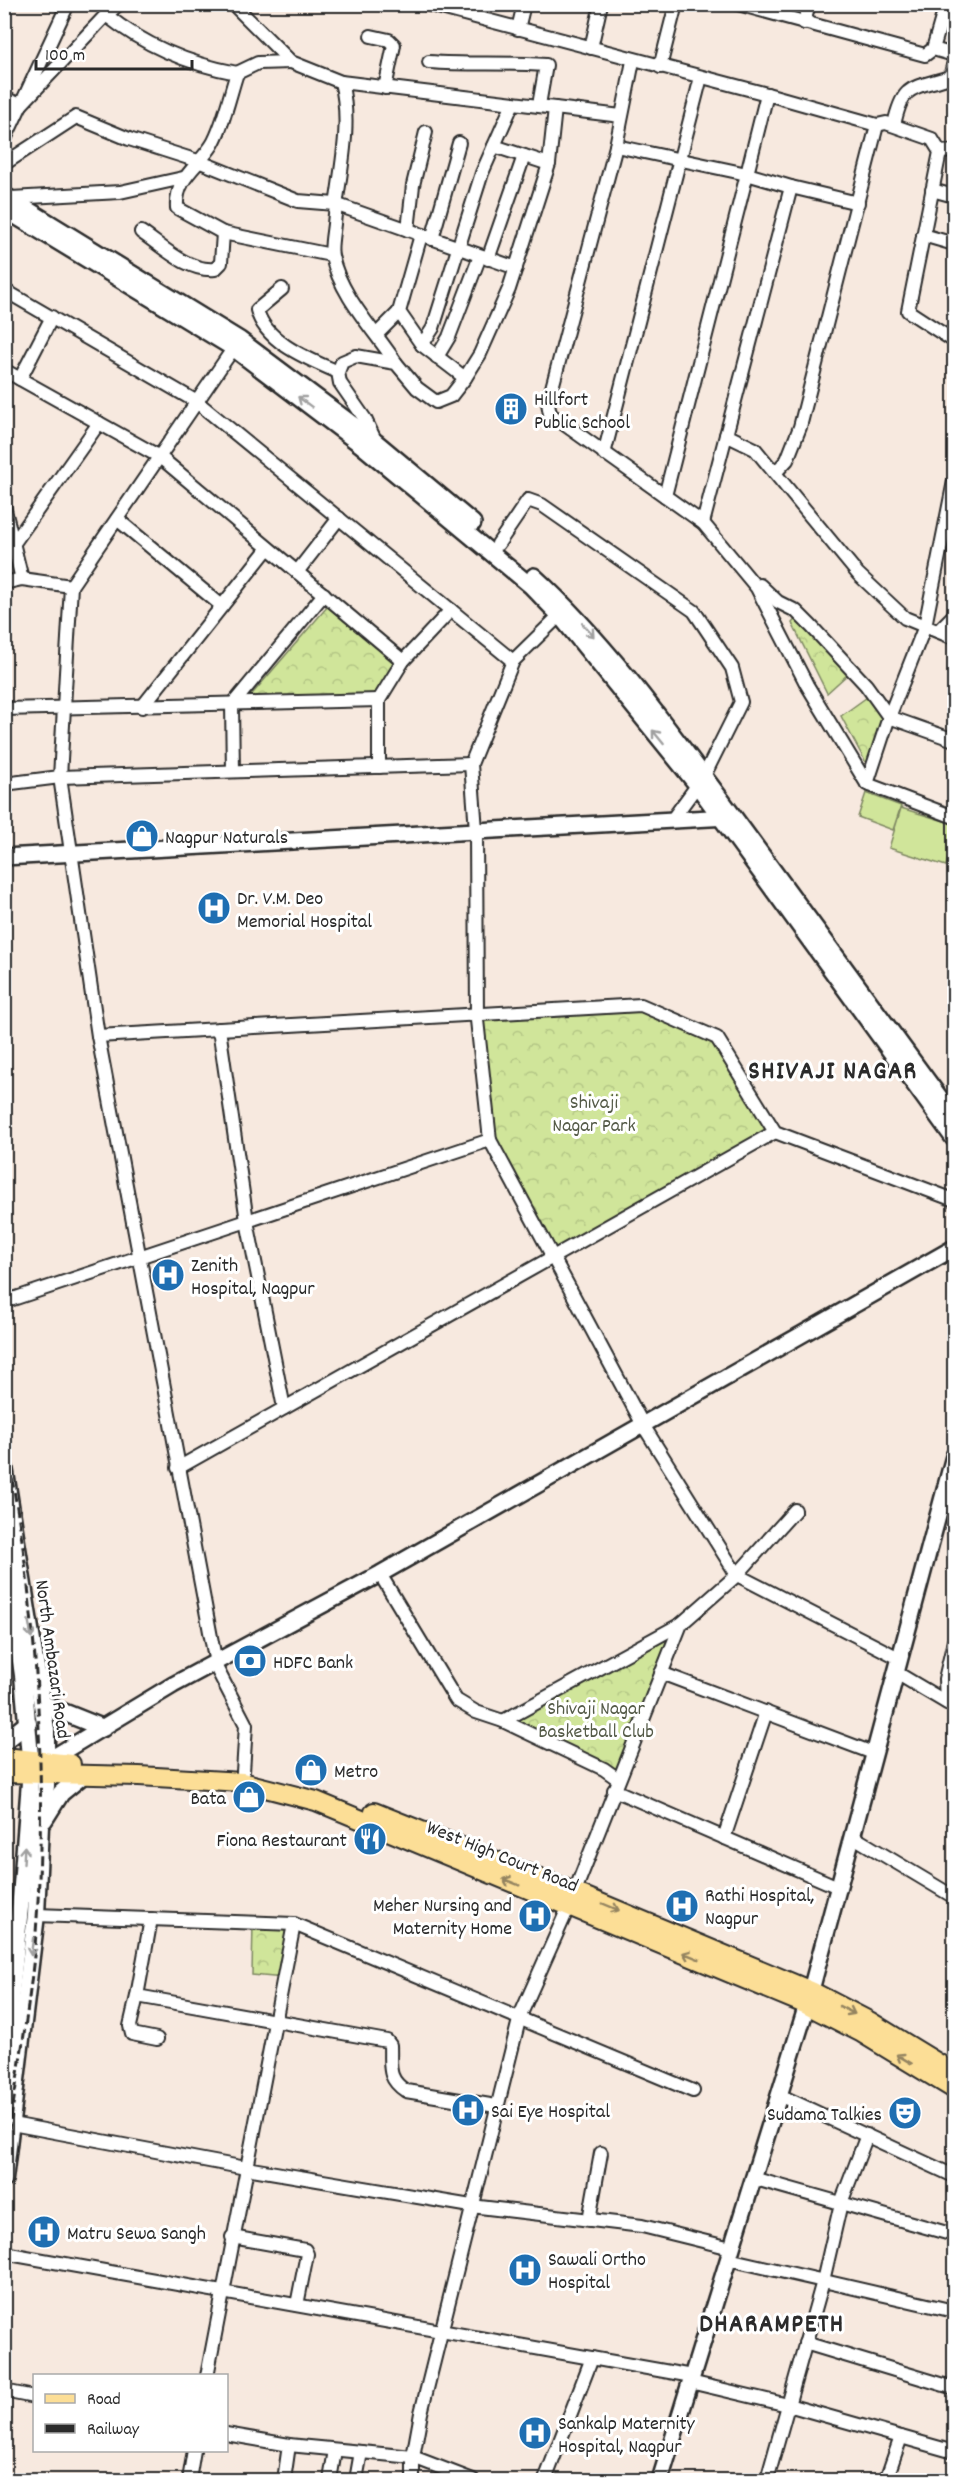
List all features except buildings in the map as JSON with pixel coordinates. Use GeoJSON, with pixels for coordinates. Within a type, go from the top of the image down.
{"type":"FeatureCollection","features":[{"type":"Feature","properties":{"kind":"main road","name":"North Ambazari Road"},"geometry":{"type":"LineString","coordinates":[[4,1467],[43,1704],[43,1768],[36,1916],[4,2179]]}},
{"type":"Feature","properties":{"kind":"main road","name":"North Ambazari Road"},"geometry":{"type":"LineString","coordinates":[[4,1543],[28,1724],[43,1768],[20,1909],[4,2059]]}},
{"type":"Feature","properties":{"kind":"main road"},"geometry":{"type":"LineString","coordinates":[[43,1704],[104,1728]]}},
{"type":"Feature","properties":{"kind":"main road"},"geometry":{"type":"LineString","coordinates":[[4,1742],[28,1724]]}},
{"type":"Feature","properties":{"kind":"main road","name":"West High Court Road"},"geometry":{"type":"LineString","coordinates":[[4,1757],[43,1768],[83,1775],[242,1782],[316,1801],[571,1899]]}},
{"type":"Feature","properties":{"kind":"main road","name":"West High Court Road"},"geometry":{"type":"LineString","coordinates":[[4,1773],[43,1768],[243,1772],[318,1790],[571,1899],[869,2021],[954,2073]]}},
{"type":"Feature","properties":{"kind":"main road"},"geometry":{"type":"LineString","coordinates":[[40,1826],[61,1793],[83,1775]]}},
{"type":"Feature","properties":{"kind":"main road","name":"West High Court Road"},"geometry":{"type":"LineString","coordinates":[[809,1998],[954,2089]]}},
{"type":"Feature","properties":{"kind":"street"},"geometry":{"type":"LineString","coordinates":[[4,141],[68,4]]}},
{"type":"Feature","properties":{"kind":"street"},"geometry":{"type":"LineString","coordinates":[[21,105],[119,4]]}},
{"type":"Feature","properties":{"kind":"street"},"geometry":{"type":"LineString","coordinates":[[233,4],[291,62],[341,82],[621,116]]}},
{"type":"Feature","properties":{"kind":"street"},"geometry":{"type":"LineString","coordinates":[[426,4],[877,125],[886,123],[894,125],[932,139],[940,152],[908,311],[954,341]]}},
{"type":"Feature","properties":{"kind":"street"},"geometry":{"type":"LineString","coordinates":[[518,29],[524,4]]}},
{"type":"Feature","properties":{"kind":"street"},"geometry":{"type":"LineString","coordinates":[[591,48],[601,4]]}},
{"type":"Feature","properties":{"kind":"street"},"geometry":{"type":"LineString","coordinates":[[660,67],[676,4]]}},
{"type":"Feature","properties":{"kind":"street"},"geometry":{"type":"LineString","coordinates":[[738,4],[925,55],[933,49],[946,4]]}},
{"type":"Feature","properties":{"kind":"street"},"geometry":{"type":"LineString","coordinates":[[804,23],[809,4]]}},
{"type":"Feature","properties":{"kind":"street"},"geometry":{"type":"LineString","coordinates":[[106,15],[126,31],[176,57],[201,66],[237,74],[258,63],[291,62]]}},
{"type":"Feature","properties":{"kind":"street"},"geometry":{"type":"LineString","coordinates":[[371,36],[389,40],[394,45],[385,88]]}},
{"type":"Feature","properties":{"kind":"street"},"geometry":{"type":"LineString","coordinates":[[933,49],[954,55]]}},
{"type":"Feature","properties":{"kind":"street"},"geometry":{"type":"LineString","coordinates":[[633,61],[616,146],[583,263],[548,408],[550,414],[703,523],[757,588],[807,685],[867,784],[954,817]]}},
{"type":"Feature","properties":{"kind":"street"},"geometry":{"type":"LineString","coordinates":[[429,63],[464,65],[495,62],[546,65],[539,105]]}},
{"type":"Feature","properties":{"kind":"street"},"geometry":{"type":"LineString","coordinates":[[894,125],[903,95],[909,89],[950,77],[954,62]]}},
{"type":"Feature","properties":{"kind":"street"},"geometry":{"type":"LineString","coordinates":[[237,74],[213,144],[183,178],[176,196],[177,208],[223,233],[331,255]]}},
{"type":"Feature","properties":{"kind":"street"},"geometry":{"type":"LineString","coordinates":[[604,454],[678,159],[701,78]]}},
{"type":"Feature","properties":{"kind":"street"},"geometry":{"type":"LineString","coordinates":[[341,82],[345,96],[344,125],[331,255],[339,277],[396,363],[417,388],[436,402],[451,396],[465,378],[495,324],[516,268],[549,164],[555,108]]}},
{"type":"Feature","properties":{"kind":"street"},"geometry":{"type":"LineString","coordinates":[[665,496],[768,94]]}},
{"type":"Feature","properties":{"kind":"street"},"geometry":{"type":"LineString","coordinates":[[4,98],[21,105]]}},
{"type":"Feature","properties":{"kind":"street"},"geometry":{"type":"LineString","coordinates":[[422,345],[434,328],[482,173],[513,103]]}},
{"type":"Feature","properties":{"kind":"street"},"geometry":{"type":"LineString","coordinates":[[4,164],[76,117],[129,139],[198,161],[298,201],[336,204],[516,268]]}},
{"type":"Feature","properties":{"kind":"street"},"geometry":{"type":"LineString","coordinates":[[775,474],[787,460],[800,427],[877,125]]}},
{"type":"Feature","properties":{"kind":"street"},"geometry":{"type":"LineString","coordinates":[[408,230],[413,185],[426,132]]}},
{"type":"Feature","properties":{"kind":"street"},"geometry":{"type":"LineString","coordinates":[[377,334],[399,312],[459,143]]}},
{"type":"Feature","properties":{"kind":"street"},"geometry":{"type":"LineString","coordinates":[[494,146],[549,164]]}},
{"type":"Feature","properties":{"kind":"street"},"geometry":{"type":"LineString","coordinates":[[616,146],[747,174],[858,203]]}},
{"type":"Feature","properties":{"kind":"street"},"geometry":{"type":"LineString","coordinates":[[940,152],[954,152]]}},
{"type":"Feature","properties":{"kind":"street"},"geometry":{"type":"LineString","coordinates":[[437,357],[455,325],[524,156]]}},
{"type":"Feature","properties":{"kind":"street"},"geometry":{"type":"LineString","coordinates":[[7,200],[120,192],[183,178]]}},
{"type":"Feature","properties":{"kind":"street"},"geometry":{"type":"LineString","coordinates":[[703,523],[791,187]]}},
{"type":"Feature","properties":{"kind":"street"},"geometry":{"type":"LineString","coordinates":[[932,190],[954,196]]}},
{"type":"Feature","properties":{"kind":"street"},"geometry":{"type":"LineString","coordinates":[[7,200],[237,344],[376,442],[498,544],[564,611],[700,780],[954,1117]]}},
{"type":"Feature","properties":{"kind":"street"},"geometry":{"type":"LineString","coordinates":[[141,232],[183,261],[210,270],[215,269],[220,263],[223,233]]}},
{"type":"Feature","properties":{"kind":"street"},"geometry":{"type":"LineString","coordinates":[[923,235],[954,244]]}},
{"type":"Feature","properties":{"kind":"street"},"geometry":{"type":"LineString","coordinates":[[282,289],[257,310],[262,320],[277,338],[288,346],[338,372]]}},
{"type":"Feature","properties":{"kind":"street"},"geometry":{"type":"LineString","coordinates":[[4,290],[197,402],[513,661]]}},
{"type":"Feature","properties":{"kind":"street"},"geometry":{"type":"LineString","coordinates":[[399,312],[422,345],[465,378]]}},
{"type":"Feature","properties":{"kind":"street"},"geometry":{"type":"LineString","coordinates":[[20,379],[52,317]]}},
{"type":"Feature","properties":{"kind":"street"},"geometry":{"type":"LineString","coordinates":[[237,344],[71,586],[60,777],[98,1036],[137,1258],[216,1664],[246,1725],[243,1772]]}},
{"type":"Feature","properties":{"kind":"street"},"geometry":{"type":"LineString","coordinates":[[237,344],[564,611]]}},
{"type":"Feature","properties":{"kind":"street"},"geometry":{"type":"LineString","coordinates":[[376,442],[365,419],[340,383],[338,372],[342,362],[356,356],[396,363]]}},
{"type":"Feature","properties":{"kind":"street"},"geometry":{"type":"LineString","coordinates":[[5,372],[160,457],[403,661]]}},
{"type":"Feature","properties":{"kind":"street"},"geometry":{"type":"LineString","coordinates":[[14,543],[99,423]]}},
{"type":"Feature","properties":{"kind":"street"},"geometry":{"type":"LineString","coordinates":[[726,435],[755,449],[858,574],[905,618],[954,638]]}},
{"type":"Feature","properties":{"kind":"street"},"geometry":{"type":"LineString","coordinates":[[867,784],[925,626],[954,481]]}},
{"type":"Feature","properties":{"kind":"street"},"geometry":{"type":"LineString","coordinates":[[498,544],[528,500],[542,505],[694,611],[732,668],[741,702],[700,780],[671,820]]}},
{"type":"Feature","properties":{"kind":"street"},"geometry":{"type":"LineString","coordinates":[[4,506],[22,579]]}},
{"type":"Feature","properties":{"kind":"street"},"geometry":{"type":"LineString","coordinates":[[117,519],[222,606]]}},
{"type":"Feature","properties":{"kind":"street"},"geometry":{"type":"LineString","coordinates":[[297,572],[339,519]]}},
{"type":"Feature","properties":{"kind":"street"},"geometry":{"type":"LineString","coordinates":[[142,707],[268,548]]}},
{"type":"Feature","properties":{"kind":"street"},"geometry":{"type":"LineString","coordinates":[[741,568],[778,602],[796,611],[866,685],[890,717],[954,740]]}},
{"type":"Feature","properties":{"kind":"street"},"geometry":{"type":"LineString","coordinates":[[4,583],[22,579],[71,586]]}},
{"type":"Feature","properties":{"kind":"street"},"geometry":{"type":"LineString","coordinates":[[233,771],[231,705],[324,594]]}},
{"type":"Feature","properties":{"kind":"street"},"geometry":{"type":"LineString","coordinates":[[379,767],[379,700],[403,661],[451,610]]}},
{"type":"Feature","properties":{"kind":"street"},"geometry":{"type":"LineString","coordinates":[[564,611],[513,661],[471,764],[476,830],[478,1014],[490,1140],[642,1424],[737,1575],[897,1665],[950,1704]]}},
{"type":"Feature","properties":{"kind":"street"},"geometry":{"type":"LineString","coordinates":[[938,631],[954,615]]}},
{"type":"Feature","properties":{"kind":"street"},"geometry":{"type":"LineString","coordinates":[[4,709],[64,710],[379,700]]}},
{"type":"Feature","properties":{"kind":"street"},"geometry":{"type":"LineString","coordinates":[[4,784],[60,777],[471,764]]}},
{"type":"Feature","properties":{"kind":"street"},"geometry":{"type":"LineString","coordinates":[[4,857],[728,817]]}},
{"type":"Feature","properties":{"kind":"street"},"geometry":{"type":"LineString","coordinates":[[728,817],[954,1139]]}},
{"type":"Feature","properties":{"kind":"street"},"geometry":{"type":"LineString","coordinates":[[98,1036],[641,1005],[717,1038],[775,1132],[954,1200]]}},
{"type":"Feature","properties":{"kind":"street"},"geometry":{"type":"LineString","coordinates":[[219,1029],[247,1221],[284,1408]]}},
{"type":"Feature","properties":{"kind":"street"},"geometry":{"type":"LineString","coordinates":[[178,1468],[775,1132]]}},
{"type":"Feature","properties":{"kind":"street"},"geometry":{"type":"LineString","coordinates":[[4,1302],[490,1140]]}},
{"type":"Feature","properties":{"kind":"street"},"geometry":{"type":"LineString","coordinates":[[43,1768],[57,1755],[173,1685],[216,1664],[380,1574],[954,1248]]}},
{"type":"Feature","properties":{"kind":"street"},"geometry":{"type":"LineString","coordinates":[[660,2481],[809,1998],[954,1456]]}},
{"type":"Feature","properties":{"kind":"street"},"geometry":{"type":"LineString","coordinates":[[503,1721],[681,1624],[737,1575],[795,1510]]}},
{"type":"Feature","properties":{"kind":"street"},"geometry":{"type":"LineString","coordinates":[[380,1574],[456,1700],[476,1712],[503,1721],[604,1769],[616,1784],[724,1838],[838,1887]]}},
{"type":"Feature","properties":{"kind":"street"},"geometry":{"type":"LineString","coordinates":[[413,2481],[413,2457],[421,2414],[495,2106],[520,2016],[571,1899],[681,1624]]}},
{"type":"Feature","properties":{"kind":"street"},"geometry":{"type":"LineString","coordinates":[[950,1704],[945,1679],[954,1641]]}},
{"type":"Feature","properties":{"kind":"street"},"geometry":{"type":"LineString","coordinates":[[661,1673],[873,1753]]}},
{"type":"Feature","properties":{"kind":"street"},"geometry":{"type":"LineString","coordinates":[[724,1838],[765,1712]]}},
{"type":"Feature","properties":{"kind":"street"},"geometry":{"type":"LineString","coordinates":[[852,1836],[954,1897]]}},
{"type":"Feature","properties":{"kind":"street"},"geometry":{"type":"LineString","coordinates":[[36,1916],[294,1924],[520,2016],[693,2091]]}},
{"type":"Feature","properties":{"kind":"street"},"geometry":{"type":"LineString","coordinates":[[151,1919],[130,2026],[132,2034],[157,2039]]}},
{"type":"Feature","properties":{"kind":"street"},"geometry":{"type":"LineString","coordinates":[[207,2374],[221,2292],[294,1924]]}},
{"type":"Feature","properties":{"kind":"street"},"geometry":{"type":"LineString","coordinates":[[137,1996],[387,2041],[390,2045],[394,2084],[406,2091],[495,2106]]}},
{"type":"Feature","properties":{"kind":"street"},"geometry":{"type":"LineString","coordinates":[[779,2095],[954,2176]]}},
{"type":"Feature","properties":{"kind":"street"},"geometry":{"type":"LineString","coordinates":[[12,2124],[246,2168],[471,2206],[642,2226],[823,2281],[954,2311]]}},
{"type":"Feature","properties":{"kind":"street"},"geometry":{"type":"LineString","coordinates":[[767,2481],[823,2281],[841,2203],[867,2135]]}},
{"type":"Feature","properties":{"kind":"street"},"geometry":{"type":"LineString","coordinates":[[589,2220],[601,2153]]}},
{"type":"Feature","properties":{"kind":"street"},"geometry":{"type":"LineString","coordinates":[[753,2178],[954,2235]]}},
{"type":"Feature","properties":{"kind":"street"},"geometry":{"type":"LineString","coordinates":[[232,2237],[305,2250],[307,2254],[297,2305]]}},
{"type":"Feature","properties":{"kind":"street"},"geometry":{"type":"LineString","coordinates":[[4,2253],[592,2358],[691,2379],[954,2452]]}},
{"type":"Feature","properties":{"kind":"street"},"geometry":{"type":"LineString","coordinates":[[805,2343],[954,2388]]}},
{"type":"Feature","properties":{"kind":"street"},"geometry":{"type":"LineString","coordinates":[[545,2481],[592,2358]]}},
{"type":"Feature","properties":{"kind":"street"},"geometry":{"type":"LineString","coordinates":[[4,2391],[33,2397]]}},
{"type":"Feature","properties":{"kind":"street"},"geometry":{"type":"LineString","coordinates":[[228,2434],[289,2445],[413,2457],[473,2481]]}},
{"type":"Feature","properties":{"kind":"street"},"geometry":{"type":"LineString","coordinates":[[886,2481],[902,2437]]}},
{"type":"Feature","properties":{"kind":"street"},"geometry":{"type":"LineString","coordinates":[[284,2481],[289,2445]]}},
{"type":"Feature","properties":{"kind":"street"},"geometry":{"type":"LineString","coordinates":[[330,2481],[335,2450]]}},
{"type":"Feature","properties":{"kind":"street"},"geometry":{"type":"LineString","coordinates":[[189,2481],[194,2452]]}},
{"type":"Feature","properties":{"kind":"street"},"geometry":{"type":"LineString","coordinates":[[356,2481],[361,2452]]}},
{"type":"Feature","properties":{"kind":"green space"},"geometry":{"type":"Polygon","coordinates":[[[328,606],[395,661],[376,694],[247,700],[328,606]]]}},
{"type":"Feature","properties":{"kind":"green space"},"geometry":{"type":"Polygon","coordinates":[[[797,617],[848,674],[827,693],[792,623],[797,617]]]}},
{"type":"Feature","properties":{"kind":"green space"},"geometry":{"type":"Polygon","coordinates":[[[870,695],[886,718],[867,765],[841,716],[870,695]]]}},
{"type":"Feature","properties":{"kind":"green space"},"geometry":{"type":"Polygon","coordinates":[[[866,793],[901,806],[893,830],[858,817],[866,793]]]}},
{"type":"Feature","properties":{"kind":"green space"},"geometry":{"type":"Polygon","coordinates":[[[901,808],[954,824],[954,837],[946,866],[889,848],[901,808]]]}},
{"type":"Feature","properties":{"kind":"green space","name":"Shivaji Nagar Park"},"geometry":{"type":"Polygon","coordinates":[[[641,1005],[717,1038],[775,1132],[553,1256],[490,1140],[478,1014],[641,1005]]]}},
{"type":"Feature","properties":{"kind":"green space","name":"Shivaji Nagar Basketball Club"},"geometry":{"type":"Polygon","coordinates":[[[681,1624],[617,1774],[510,1720],[681,1624]]]}},
{"type":"Feature","properties":{"kind":"green space"},"geometry":{"type":"Polygon","coordinates":[[[253,1922],[294,1924],[284,1978],[252,1975],[253,1922]]]}},
{"type":"Feature","properties":{"kind":"railway"},"geometry":{"type":"LineString","coordinates":[[4,1439],[25,1563],[37,1691],[40,1756],[39,1884],[35,1946],[4,2162]]}},
{"type":"Feature","properties":{"kind":"place","name":"Hillfort Public School"},"geometry":{"type":"Point","coordinates":[511,409]}},
{"type":"Feature","properties":{"kind":"place","name":"Nagpur Naturals"},"geometry":{"type":"Point","coordinates":[142,836]}},
{"type":"Feature","properties":{"kind":"place","name":"Dr. V.M. Deo Memorial Hospital"},"geometry":{"type":"Point","coordinates":[214,908]}},
{"type":"Feature","properties":{"kind":"place","name":"Zenith Hospital, Nagpur"},"geometry":{"type":"Point","coordinates":[168,1275]}},
{"type":"Feature","properties":{"kind":"place","name":"HDFC Bank"},"geometry":{"type":"Point","coordinates":[250,1661]}},
{"type":"Feature","properties":{"kind":"place","name":"Metro"},"geometry":{"type":"Point","coordinates":[311,1770]}},
{"type":"Feature","properties":{"kind":"place","name":"Bata"},"geometry":{"type":"Point","coordinates":[249,1797]}},
{"type":"Feature","properties":{"kind":"place","name":"Fiona Restaurant"},"geometry":{"type":"Point","coordinates":[370,1839]}},
{"type":"Feature","properties":{"kind":"place","name":"Rathi Hospital, Nagpur"},"geometry":{"type":"Point","coordinates":[682,1906]}},
{"type":"Feature","properties":{"kind":"place","name":"Meher Nursing and Maternity Home"},"geometry":{"type":"Point","coordinates":[535,1916]}},
{"type":"Feature","properties":{"kind":"place","name":"Sai Eye Hospital"},"geometry":{"type":"Point","coordinates":[468,2110]}},
{"type":"Feature","properties":{"kind":"place","name":"Sudama Talkies"},"geometry":{"type":"Point","coordinates":[905,2113]}},
{"type":"Feature","properties":{"kind":"place","name":"Matru Sewa Sangh"},"geometry":{"type":"Point","coordinates":[44,2232]}},
{"type":"Feature","properties":{"kind":"place","name":"Sawali Ortho Hospital"},"geometry":{"type":"Point","coordinates":[525,2270]}},
{"type":"Feature","properties":{"kind":"place","name":"Sankalp Maternity Hospital, Nagpur"},"geometry":{"type":"Point","coordinates":[535,2433]}},
{"type":"Feature","properties":{"kind":"district","name":"SHIVAJI NAGAR"},"geometry":{"type":"Point","coordinates":[833,1069]}},
{"type":"Feature","properties":{"kind":"district","name":"DHARAMPETH"},"geometry":{"type":"Point","coordinates":[772,2322]}}]}
